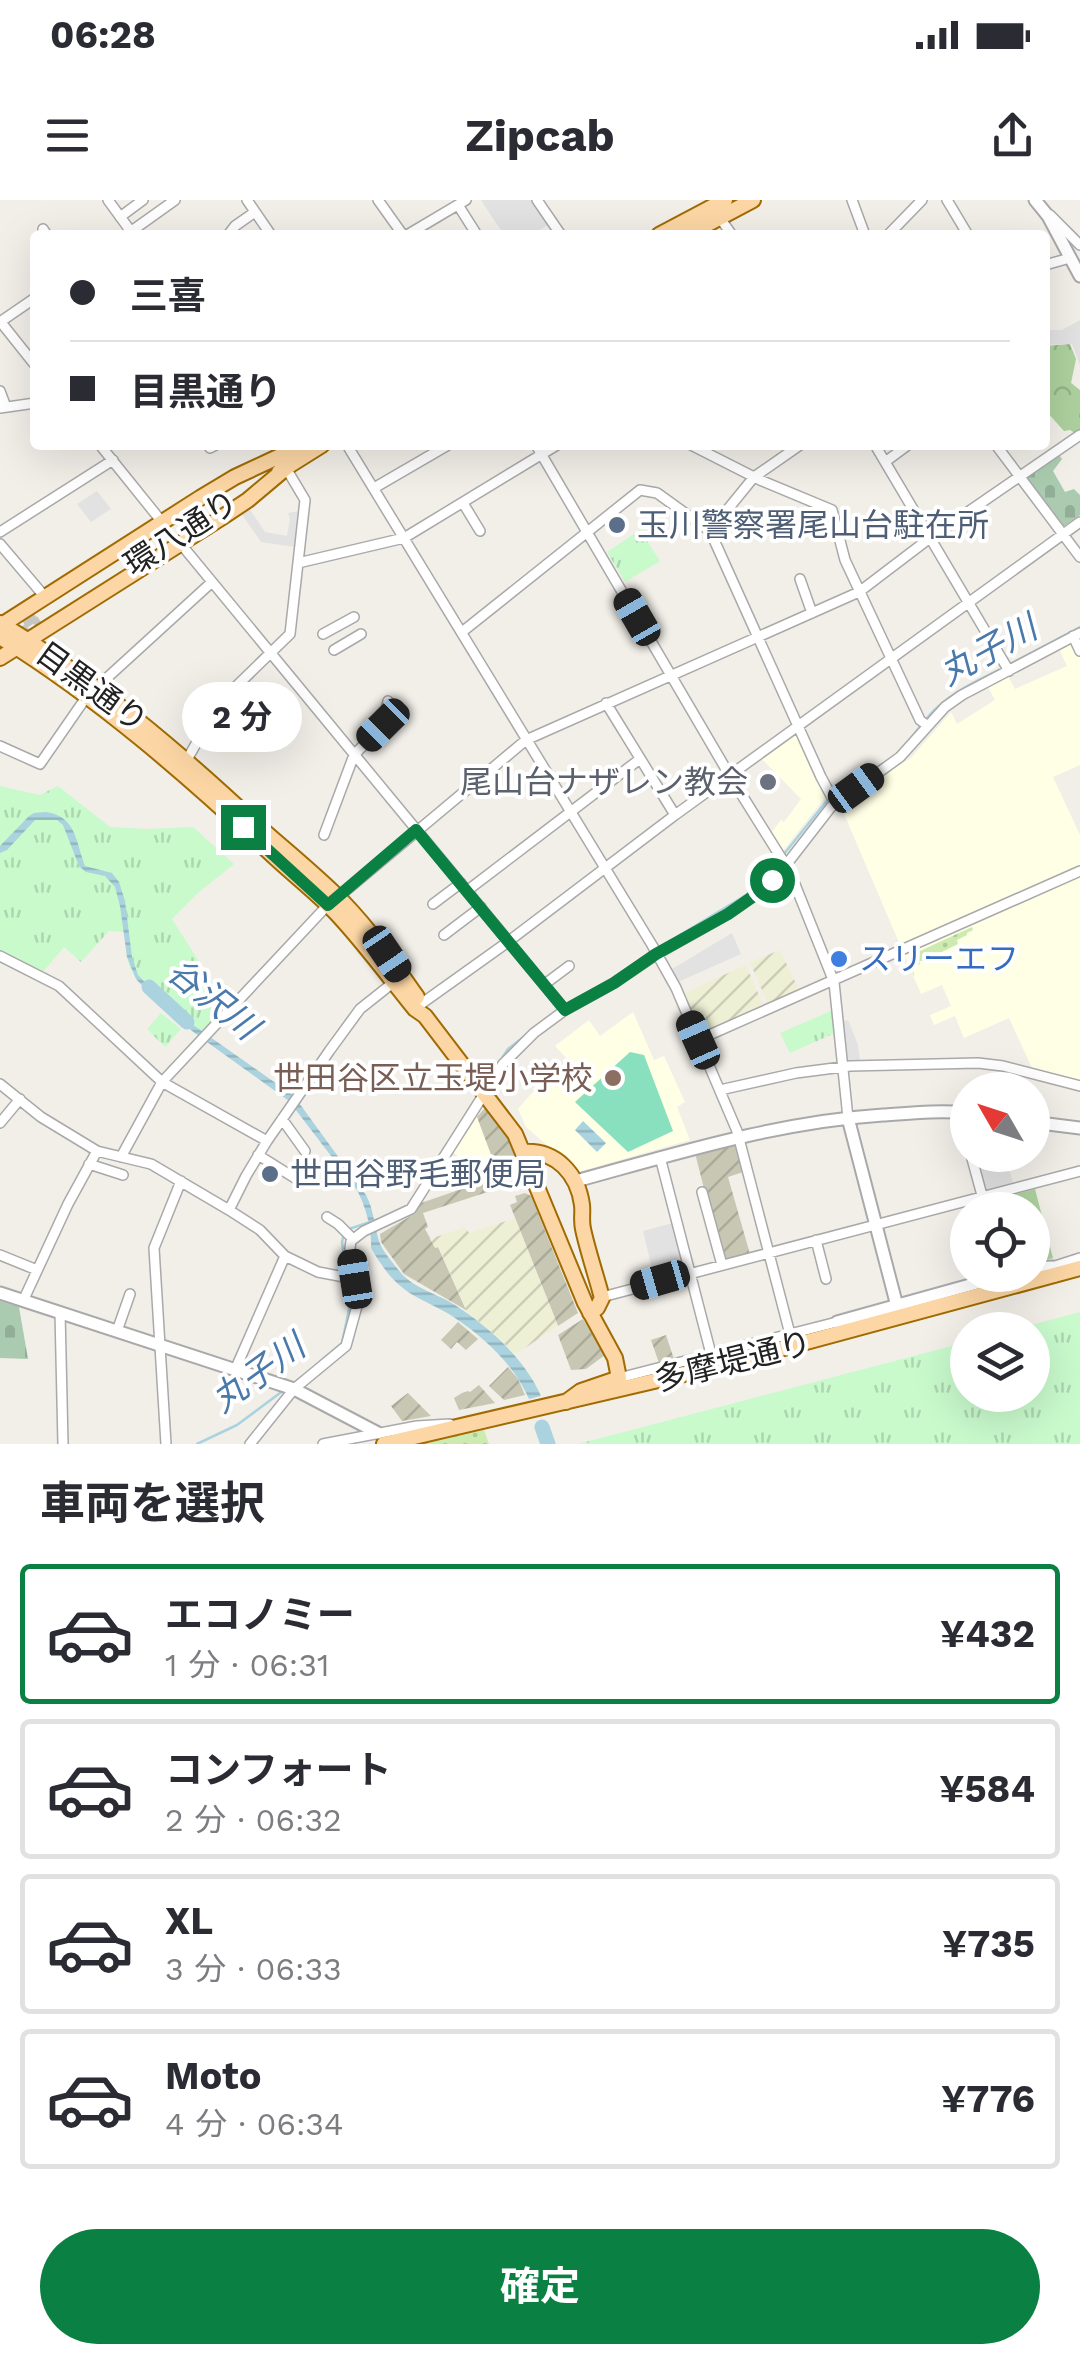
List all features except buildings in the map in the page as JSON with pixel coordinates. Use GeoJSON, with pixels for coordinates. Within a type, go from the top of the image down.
{"type":"FeatureCollection","features":[{"type":"Feature","properties":{"kind":"main road"},"geometry":{"type":"LineString","coordinates":[[669,230],[716,206],[753,200]]}},
{"type":"Feature","properties":{"kind":"main road"},"geometry":{"type":"LineString","coordinates":[[692,230],[716,206]]}},
{"type":"Feature","properties":{"kind":"main road"},"geometry":{"type":"LineString","coordinates":[[1,628],[162,522],[280,456]]}},
{"type":"Feature","properties":{"kind":"main road"},"geometry":{"type":"LineString","coordinates":[[0,658],[248,500],[280,456]]}},
{"type":"Feature","properties":{"kind":"main road","name":"環八通り"},"geometry":{"type":"LineString","coordinates":[[39,618],[228,502],[280,456]]}},
{"type":"Feature","properties":{"kind":"main road","name":"目黒通り"},"geometry":{"type":"LineString","coordinates":[[1,628],[92,691],[183,766],[216,802],[333,901],[387,954],[423,1010],[510,1125],[590,1313],[615,1358],[619,1378]]}},
{"type":"Feature","properties":{"kind":"main road","name":"目黒通り"},"geometry":{"type":"LineString","coordinates":[[333,901],[415,1008],[423,1010]]}},
{"type":"Feature","properties":{"kind":"main road"},"geometry":{"type":"LineString","coordinates":[[524,1152],[542,1152],[576,1180],[583,1228],[602,1297],[590,1313]]}},
{"type":"Feature","properties":{"kind":"main road","name":"多摩堤通り"},"geometry":{"type":"LineString","coordinates":[[381,1439],[457,1427],[714,1367],[1053,1271],[1080,1268]]}},
{"type":"Feature","properties":{"kind":"main road"},"geometry":{"type":"LineString","coordinates":[[566,1402],[581,1391],[619,1378]]}},
{"type":"Feature","properties":{"kind":"street"},"geometry":{"type":"LineString","coordinates":[[108,200],[128,230]]}},
{"type":"Feature","properties":{"kind":"street"},"geometry":{"type":"LineString","coordinates":[[120,216],[143,200]]}},
{"type":"Feature","properties":{"kind":"street"},"geometry":{"type":"LineString","coordinates":[[135,230],[174,200]]}},
{"type":"Feature","properties":{"kind":"street"},"geometry":{"type":"LineString","coordinates":[[247,200],[268,230]]}},
{"type":"Feature","properties":{"kind":"street"},"geometry":{"type":"LineString","coordinates":[[378,200],[401,230]]}},
{"type":"Feature","properties":{"kind":"street"},"geometry":{"type":"LineString","coordinates":[[537,200],[558,230]]}},
{"type":"Feature","properties":{"kind":"street"},"geometry":{"type":"LineString","coordinates":[[852,200],[864,230]]}},
{"type":"Feature","properties":{"kind":"street"},"geometry":{"type":"LineString","coordinates":[[893,230],[922,200]]}},
{"type":"Feature","properties":{"kind":"street"},"geometry":{"type":"LineString","coordinates":[[947,200],[965,230]]}},
{"type":"Feature","properties":{"kind":"street"},"geometry":{"type":"LineString","coordinates":[[1035,200],[1080,245]]}},
{"type":"Feature","properties":{"kind":"street"},"geometry":{"type":"LineString","coordinates":[[413,230],[461,202],[475,230]]}},
{"type":"Feature","properties":{"kind":"street"},"geometry":{"type":"LineString","coordinates":[[716,206],[729,230]]}},
{"type":"Feature","properties":{"kind":"street"},"geometry":{"type":"LineString","coordinates":[[1045,211],[1080,276]]}},
{"type":"Feature","properties":{"kind":"street"},"geometry":{"type":"LineString","coordinates":[[231,230],[255,212]]}},
{"type":"Feature","properties":{"kind":"street"},"geometry":{"type":"LineString","coordinates":[[1050,263],[1070,258]]}},
{"type":"Feature","properties":{"kind":"street"},"geometry":{"type":"LineString","coordinates":[[30,301],[0,322],[30,358]]}},
{"type":"Feature","properties":{"kind":"street"},"geometry":{"type":"LineString","coordinates":[[0,391],[3,407],[30,404]]}},
{"type":"Feature","properties":{"kind":"street"},"geometry":{"type":"LineString","coordinates":[[121,1157],[162,1082],[333,901],[526,740],[859,592],[1080,434]]}},
{"type":"Feature","properties":{"kind":"street"},"geometry":{"type":"LineString","coordinates":[[104,450],[162,522]]}},
{"type":"Feature","properties":{"kind":"street"},"geometry":{"type":"LineString","coordinates":[[350,450],[675,987],[738,1137],[790,1334]]}},
{"type":"Feature","properties":{"kind":"street"},"geometry":{"type":"LineString","coordinates":[[374,488],[439,450]]}},
{"type":"Feature","properties":{"kind":"street"},"geometry":{"type":"LineString","coordinates":[[298,562],[404,538],[539,450],[783,862],[834,982],[848,1118],[897,1306]]}},
{"type":"Feature","properties":{"kind":"street"},"geometry":{"type":"LineString","coordinates":[[701,450],[832,510],[845,560],[924,723]]}},
{"type":"Feature","properties":{"kind":"street"},"geometry":{"type":"LineString","coordinates":[[710,530],[754,477],[793,450]]}},
{"type":"Feature","properties":{"kind":"street"},"geometry":{"type":"LineString","coordinates":[[878,450],[1007,667]]}},
{"type":"Feature","properties":{"kind":"street"},"geometry":{"type":"LineString","coordinates":[[885,462],[901,450]]}},
{"type":"Feature","properties":{"kind":"street"},"geometry":{"type":"LineString","coordinates":[[1000,450],[1080,557]]}},
{"type":"Feature","properties":{"kind":"street"},"geometry":{"type":"LineString","coordinates":[[183,766],[219,703],[290,634],[306,500],[280,456]]}},
{"type":"Feature","properties":{"kind":"street"},"geometry":{"type":"LineString","coordinates":[[0,532],[112,460]]}},
{"type":"Feature","properties":{"kind":"street"},"geometry":{"type":"LineString","coordinates":[[462,632],[640,490],[657,494],[710,530],[832,798]]}},
{"type":"Feature","properties":{"kind":"street"},"geometry":{"type":"LineString","coordinates":[[463,503],[480,530]]}},
{"type":"Feature","properties":{"kind":"street"},"geometry":{"type":"LineString","coordinates":[[423,1010],[675,815],[1080,522]]}},
{"type":"Feature","properties":{"kind":"street"},"geometry":{"type":"LineString","coordinates":[[180,543],[563,1007]]}},
{"type":"Feature","properties":{"kind":"street"},"geometry":{"type":"LineString","coordinates":[[0,544],[46,596]]}},
{"type":"Feature","properties":{"kind":"street"},"geometry":{"type":"LineString","coordinates":[[800,578],[812,612]]}},
{"type":"Feature","properties":{"kind":"street"},"geometry":{"type":"LineString","coordinates":[[0,746],[40,764],[92,691],[212,582]]}},
{"type":"Feature","properties":{"kind":"street"},"geometry":{"type":"LineString","coordinates":[[322,634],[354,616]]}},
{"type":"Feature","properties":{"kind":"street"},"geometry":{"type":"LineString","coordinates":[[334,650],[361,634]]}},
{"type":"Feature","properties":{"kind":"street"},"geometry":{"type":"LineString","coordinates":[[250,1444],[282,1404],[288,1387],[346,1346],[357,1306],[349,1279],[352,1239],[411,1209],[482,1089],[513,1052],[563,1007],[614,983],[655,950],[743,905],[810,831],[832,798],[908,751],[924,723],[944,707],[1007,667],[1076,634],[1080,651]]}},
{"type":"Feature","properties":{"kind":"street"},"geometry":{"type":"LineString","coordinates":[[324,835],[354,755],[383,725],[388,701]]}},
{"type":"Feature","properties":{"kind":"street"},"geometry":{"type":"LineString","coordinates":[[606,703],[675,815]]}},
{"type":"Feature","properties":{"kind":"street"},"geometry":{"type":"LineString","coordinates":[[433,904],[465,886],[640,759]]}},
{"type":"Feature","properties":{"kind":"street"},"geometry":{"type":"LineString","coordinates":[[698,1040],[1080,872]]}},
{"type":"Feature","properties":{"kind":"street"},"geometry":{"type":"LineString","coordinates":[[444,935],[481,907]]}},
{"type":"Feature","properties":{"kind":"street"},"geometry":{"type":"LineString","coordinates":[[0,956],[59,986],[162,1082],[267,1141]]}},
{"type":"Feature","properties":{"kind":"street"},"geometry":{"type":"LineString","coordinates":[[544,984],[569,966]]}},
{"type":"Feature","properties":{"kind":"street"},"geometry":{"type":"LineString","coordinates":[[229,1210],[267,1141],[360,1009],[394,982]]}},
{"type":"Feature","properties":{"kind":"street"},"geometry":{"type":"LineString","coordinates":[[720,1090],[843,1066],[978,1063],[1080,1086]]}},
{"type":"Feature","properties":{"kind":"street"},"geometry":{"type":"LineString","coordinates":[[0,1084],[41,1117],[97,1150],[152,1164],[229,1210],[260,1230],[284,1256],[318,1272],[349,1279]]}},
{"type":"Feature","properties":{"kind":"street"},"geometry":{"type":"LineString","coordinates":[[0,1123],[20,1099]]}},
{"type":"Feature","properties":{"kind":"street"},"geometry":{"type":"LineString","coordinates":[[576,1180],[779,1128],[848,1118],[950,1112]]}},
{"type":"Feature","properties":{"kind":"street"},"geometry":{"type":"LineString","coordinates":[[282,1119],[305,1151]]}},
{"type":"Feature","properties":{"kind":"street"},"geometry":{"type":"LineString","coordinates":[[1050,1124],[1080,1128]]}},
{"type":"Feature","properties":{"kind":"street"},"geometry":{"type":"LineString","coordinates":[[23,1301],[97,1150]]}},
{"type":"Feature","properties":{"kind":"street"},"geometry":{"type":"LineString","coordinates":[[258,1156],[298,1180]]}},
{"type":"Feature","properties":{"kind":"street"},"geometry":{"type":"LineString","coordinates":[[660,1158],[711,1354]]}},
{"type":"Feature","properties":{"kind":"street"},"geometry":{"type":"LineString","coordinates":[[90,1164],[122,1175]]}},
{"type":"Feature","properties":{"kind":"street"},"geometry":{"type":"LineString","coordinates":[[999,1192],[1080,1171]]}},
{"type":"Feature","properties":{"kind":"street"},"geometry":{"type":"LineString","coordinates":[[166,1444],[154,1248],[181,1181]]}},
{"type":"Feature","properties":{"kind":"street"},"geometry":{"type":"LineString","coordinates":[[702,1192],[722,1265]]}},
{"type":"Feature","properties":{"kind":"street"},"geometry":{"type":"LineString","coordinates":[[602,1297],[950,1204]]}},
{"type":"Feature","properties":{"kind":"street"},"geometry":{"type":"LineString","coordinates":[[328,1217],[352,1239]]}},
{"type":"Feature","properties":{"kind":"street"},"geometry":{"type":"LineString","coordinates":[[816,1240],[826,1279]]}},
{"type":"Feature","properties":{"kind":"street"},"geometry":{"type":"LineString","coordinates":[[0,1254],[37,1270]]}},
{"type":"Feature","properties":{"kind":"street"},"geometry":{"type":"LineString","coordinates":[[235,1370],[284,1256]]}},
{"type":"Feature","properties":{"kind":"street"},"geometry":{"type":"LineString","coordinates":[[1050,1271],[1080,1258]]}},
{"type":"Feature","properties":{"kind":"street"},"geometry":{"type":"LineString","coordinates":[[619,1378],[950,1291]]}},
{"type":"Feature","properties":{"kind":"street"},"geometry":{"type":"LineString","coordinates":[[0,1293],[288,1387],[381,1439]]}},
{"type":"Feature","properties":{"kind":"street"},"geometry":{"type":"LineString","coordinates":[[117,1331],[130,1294]]}},
{"type":"Feature","properties":{"kind":"street"},"geometry":{"type":"LineString","coordinates":[[60,1312],[63,1442]]}},
{"type":"Feature","properties":{"kind":"street"},"geometry":{"type":"LineString","coordinates":[[323,1444],[381,1439]]}},
{"type":"Feature","properties":{"kind":"shaded area"},"geometry":{"type":"Polygon","coordinates":[[[481,200],[531,200],[549,224],[540,230],[501,230],[481,200]]]}},
{"type":"Feature","properties":{"kind":"shaded area"},"geometry":{"type":"Polygon","coordinates":[[[1080,320],[1080,365],[1072,344],[1050,345],[1050,330],[1062,330],[1080,320]]]}},
{"type":"Feature","properties":{"kind":"shaded area"},"geometry":{"type":"Polygon","coordinates":[[[97,491],[111,509],[91,522],[77,504],[97,491]]]}},
{"type":"Feature","properties":{"kind":"shaded area"},"geometry":{"type":"Polygon","coordinates":[[[249,508],[265,532],[287,536],[288,513],[299,511],[295,547],[261,542],[241,513],[249,508]]]}},
{"type":"Feature","properties":{"kind":"shaded area"},"geometry":{"type":"Polygon","coordinates":[[[1071,642],[1080,657],[1080,765],[1053,777],[1080,835],[1080,1080],[1032,1068],[1009,1018],[964,1038],[955,1016],[934,1025],[930,1015],[951,1006],[942,985],[921,994],[839,802],[911,758],[951,712],[957,724],[995,700],[988,687],[1008,676],[1015,689],[1067,666],[1059,649],[1071,642]]]}},
{"type":"Feature","properties":{"kind":"shaded area"},"geometry":{"type":"Polygon","coordinates":[[[795,730],[827,795],[782,852],[771,833],[801,799],[761,758],[795,730]]]}},
{"type":"Feature","properties":{"kind":"shaded area"},"geometry":{"type":"Polygon","coordinates":[[[732,933],[741,954],[678,982],[672,969],[732,933]]]}},
{"type":"Feature","properties":{"kind":"shaded area"},"geometry":{"type":"Polygon","coordinates":[[[780,950],[799,990],[768,1004],[750,962],[780,950]]]}},
{"type":"Feature","properties":{"kind":"shaded area"},"geometry":{"type":"Polygon","coordinates":[[[746,965],[764,1007],[702,1034],[684,993],[746,965]]]}},
{"type":"Feature","properties":{"kind":"shaded area","name":"世田谷区立玉堤小学校"},"geometry":{"type":"Polygon","coordinates":[[[633,1012],[654,1060],[664,1056],[685,1102],[677,1107],[690,1140],[578,1172],[526,1127],[518,1109],[532,1093],[572,1064],[555,1046],[589,1020],[600,1036],[633,1012]]]}},
{"type":"Feature","properties":{"kind":"shaded area"},"geometry":{"type":"Polygon","coordinates":[[[848,1020],[860,1061],[848,1062],[843,1021],[848,1020]]]}},
{"type":"Feature","properties":{"kind":"shaded area"},"geometry":{"type":"Polygon","coordinates":[[[484,1109],[508,1138],[525,1180],[423,1213],[428,1227],[425,1229],[438,1247],[466,1310],[404,1274],[381,1242],[380,1234],[414,1214],[421,1203],[499,1176],[477,1117],[484,1109]]]}},
{"type":"Feature","properties":{"kind":"shaded area"},"geometry":{"type":"Polygon","coordinates":[[[477,1117],[500,1176],[487,1181],[453,1152],[477,1117]]]}},
{"type":"Feature","properties":{"kind":"shaded area"},"geometry":{"type":"Polygon","coordinates":[[[735,1142],[743,1172],[728,1177],[750,1254],[722,1260],[695,1153],[735,1142]]]}},
{"type":"Feature","properties":{"kind":"shaded area"},"geometry":{"type":"Polygon","coordinates":[[[980,1172],[1010,1172],[1013,1183],[985,1191],[980,1172]]]}},
{"type":"Feature","properties":{"kind":"shaded area"},"geometry":{"type":"Polygon","coordinates":[[[515,1196],[531,1196],[578,1313],[558,1326],[510,1205],[517,1202],[515,1196]]]}},
{"type":"Feature","properties":{"kind":"shaded area"},"geometry":{"type":"Polygon","coordinates":[[[515,1218],[558,1326],[516,1354],[466,1310],[439,1247],[435,1248],[430,1239],[465,1227],[469,1233],[515,1218]]]}},
{"type":"Feature","properties":{"kind":"shaded area"},"geometry":{"type":"Polygon","coordinates":[[[673,1223],[685,1270],[654,1277],[643,1231],[673,1223]]]}},
{"type":"Feature","properties":{"kind":"shaded area"},"geometry":{"type":"Polygon","coordinates":[[[583,1319],[605,1355],[586,1369],[571,1370],[558,1335],[583,1319]]]}},
{"type":"Feature","properties":{"kind":"shaded area"},"geometry":{"type":"Polygon","coordinates":[[[458,1322],[478,1339],[466,1350],[457,1342],[451,1349],[441,1340],[458,1322]]]}},
{"type":"Feature","properties":{"kind":"shaded area"},"geometry":{"type":"Polygon","coordinates":[[[666,1335],[674,1359],[659,1363],[651,1340],[666,1335]]]}},
{"type":"Feature","properties":{"kind":"shaded area"},"geometry":{"type":"Polygon","coordinates":[[[508,1367],[525,1395],[504,1400],[489,1386],[508,1367]]]}},
{"type":"Feature","properties":{"kind":"shaded area"},"geometry":{"type":"Polygon","coordinates":[[[479,1385],[495,1403],[459,1410],[454,1398],[479,1385]]]}},
{"type":"Feature","properties":{"kind":"shaded area"},"geometry":{"type":"Polygon","coordinates":[[[408,1393],[431,1416],[402,1421],[391,1406],[408,1393]]]}},
{"type":"Feature","properties":{"kind":"green space"},"geometry":{"type":"Polygon","coordinates":[[[1070,344],[1076,359],[1071,383],[1080,390],[1080,431],[1076,434],[1064,431],[1050,416],[1050,346],[1070,344]]]}},
{"type":"Feature","properties":{"kind":"green space"},"geometry":{"type":"Polygon","coordinates":[[[1059,455],[1062,459],[1053,471],[1065,492],[1074,489],[1080,495],[1080,515],[1063,527],[1025,479],[1059,455]]]}},
{"type":"Feature","properties":{"kind":"green space"},"geometry":{"type":"Polygon","coordinates":[[[640,530],[660,561],[625,582],[607,552],[640,530]]]}},
{"type":"Feature","properties":{"kind":"green space"},"geometry":{"type":"Polygon","coordinates":[[[0,786],[40,795],[58,786],[110,827],[193,827],[234,864],[172,919],[228,1007],[199,1036],[140,983],[128,961],[124,932],[109,931],[81,962],[64,947],[43,972],[0,950],[0,786]]]}},
{"type":"Feature","properties":{"kind":"green space"},"geometry":{"type":"Polygon","coordinates":[[[972,927],[957,940],[958,944],[919,961],[913,968],[914,976],[908,961],[911,955],[972,927]]]}},
{"type":"Feature","properties":{"kind":"green space"},"geometry":{"type":"Polygon","coordinates":[[[833,1010],[835,1033],[790,1053],[780,1033],[833,1010]]]}},
{"type":"Feature","properties":{"kind":"green space"},"geometry":{"type":"Polygon","coordinates":[[[161,1013],[181,1029],[165,1047],[147,1029],[161,1013]]]}},
{"type":"Feature","properties":{"kind":"green space"},"geometry":{"type":"Polygon","coordinates":[[[630,1052],[644,1055],[673,1131],[628,1152],[575,1102],[630,1052]]]}},
{"type":"Feature","properties":{"kind":"green space"},"geometry":{"type":"Polygon","coordinates":[[[0,1301],[19,1307],[28,1359],[0,1358],[0,1301]]]}},
{"type":"Feature","properties":{"kind":"green space"},"geometry":{"type":"Polygon","coordinates":[[[1080,1312],[1080,1444],[578,1444],[950,1346],[950,1412],[1050,1412],[1050,1320],[1080,1312]]]}},
{"type":"Feature","properties":{"kind":"green space"},"geometry":{"type":"Polygon","coordinates":[[[484,1430],[489,1444],[422,1444],[484,1430]]]}},
{"type":"Feature","properties":{"kind":"water"},"geometry":{"type":"Polygon","coordinates":[[[56,814],[69,825],[85,866],[112,873],[119,882],[138,975],[169,1008],[294,1096],[366,1195],[381,1245],[401,1273],[481,1323],[526,1369],[541,1396],[529,1399],[516,1375],[488,1344],[450,1315],[406,1291],[389,1274],[371,1248],[368,1219],[357,1190],[289,1101],[165,1010],[136,979],[127,957],[115,887],[105,876],[86,872],[79,866],[63,825],[57,820],[35,820],[0,853],[0,846],[29,816],[56,814]]]}},
{"type":"Feature","properties":{"kind":"water"},"geometry":{"type":"Polygon","coordinates":[[[583,1121],[606,1143],[597,1152],[575,1130],[583,1121]]]}},
{"type":"Feature","properties":{"kind":"waterway","name":"丸子川"},"geometry":{"type":"LineString","coordinates":[[1010,664],[1080,627]]}},
{"type":"Feature","properties":{"kind":"waterway","name":"丸子川"},"geometry":{"type":"LineString","coordinates":[[927,718],[953,695],[1003,668]]}},
{"type":"Feature","properties":{"kind":"waterway","name":"丸子川"},"geometry":{"type":"LineString","coordinates":[[911,738],[922,724]]}},
{"type":"Feature","properties":{"kind":"waterway","name":"丸子川"},"geometry":{"type":"LineString","coordinates":[[835,792],[884,763]]}},
{"type":"Feature","properties":{"kind":"waterway","name":"丸子川"},"geometry":{"type":"LineString","coordinates":[[784,854],[829,798]]}},
{"type":"Feature","properties":{"kind":"waterway","name":"丸子川"},"geometry":{"type":"LineString","coordinates":[[670,941],[746,895],[779,860]]}},
{"type":"Feature","properties":{"kind":"waterway","name":"谷沢川"},"geometry":{"type":"LineString","coordinates":[[149,987],[187,1022]]}},
{"type":"Feature","properties":{"kind":"waterway","name":"丸子川"},"geometry":{"type":"LineString","coordinates":[[486,1082],[508,1049],[545,1020]]}},
{"type":"Feature","properties":{"kind":"waterway","name":"丸子川"},"geometry":{"type":"LineString","coordinates":[[457,1129],[479,1093]]}},
{"type":"Feature","properties":{"kind":"waterway","name":"丸子川"},"geometry":{"type":"LineString","coordinates":[[349,1229],[379,1219]]}},
{"type":"Feature","properties":{"kind":"waterway","name":"丸子川"},"geometry":{"type":"LineString","coordinates":[[344,1234],[347,1276]]}},
{"type":"Feature","properties":{"kind":"waterway","name":"丸子川"},"geometry":{"type":"LineString","coordinates":[[322,1360],[342,1343],[351,1299],[349,1284]]}},
{"type":"Feature","properties":{"kind":"waterway","name":"丸子川"},"geometry":{"type":"LineString","coordinates":[[295,1382],[308,1372]]}},
{"type":"Feature","properties":{"kind":"waterway","name":"丸子川"},"geometry":{"type":"LineString","coordinates":[[197,1444],[237,1425],[284,1390]]}},
{"type":"Feature","properties":{"kind":"waterway"},"geometry":{"type":"LineString","coordinates":[[542,1427],[548,1444]]}},
{"type":"Feature","properties":{"kind":"tunnel"},"geometry":{"type":"LineString","coordinates":[[5,633],[36,614]]}},
{"type":"Feature","properties":{"kind":"tunnel"},"geometry":{"type":"LineString","coordinates":[[0,649],[41,622]]}},
{"type":"Feature","properties":{"kind":"place","name":"玉川警察署尾山台駐在所"},"geometry":{"type":"Point","coordinates":[617,525]}},
{"type":"Feature","properties":{"kind":"place","name":"尾山台ナザレン教会"},"geometry":{"type":"Point","coordinates":[768,782]}},
{"type":"Feature","properties":{"kind":"place","name":"スリーエフ"},"geometry":{"type":"Point","coordinates":[839,959]}},
{"type":"Feature","properties":{"kind":"place","name":"世田谷区立玉堤小学校"},"geometry":{"type":"Point","coordinates":[613,1078]}},
{"type":"Feature","properties":{"kind":"place","name":"世田谷野毛郵便局"},"geometry":{"type":"Point","coordinates":[270,1174]}},
{"type":"Feature","properties":{"kind":"route"},"geometry":{"type":"LineString","coordinates":[[243,827],[328,905],[416,830],[565,1010],[743,905],[772,880]]}}]}
